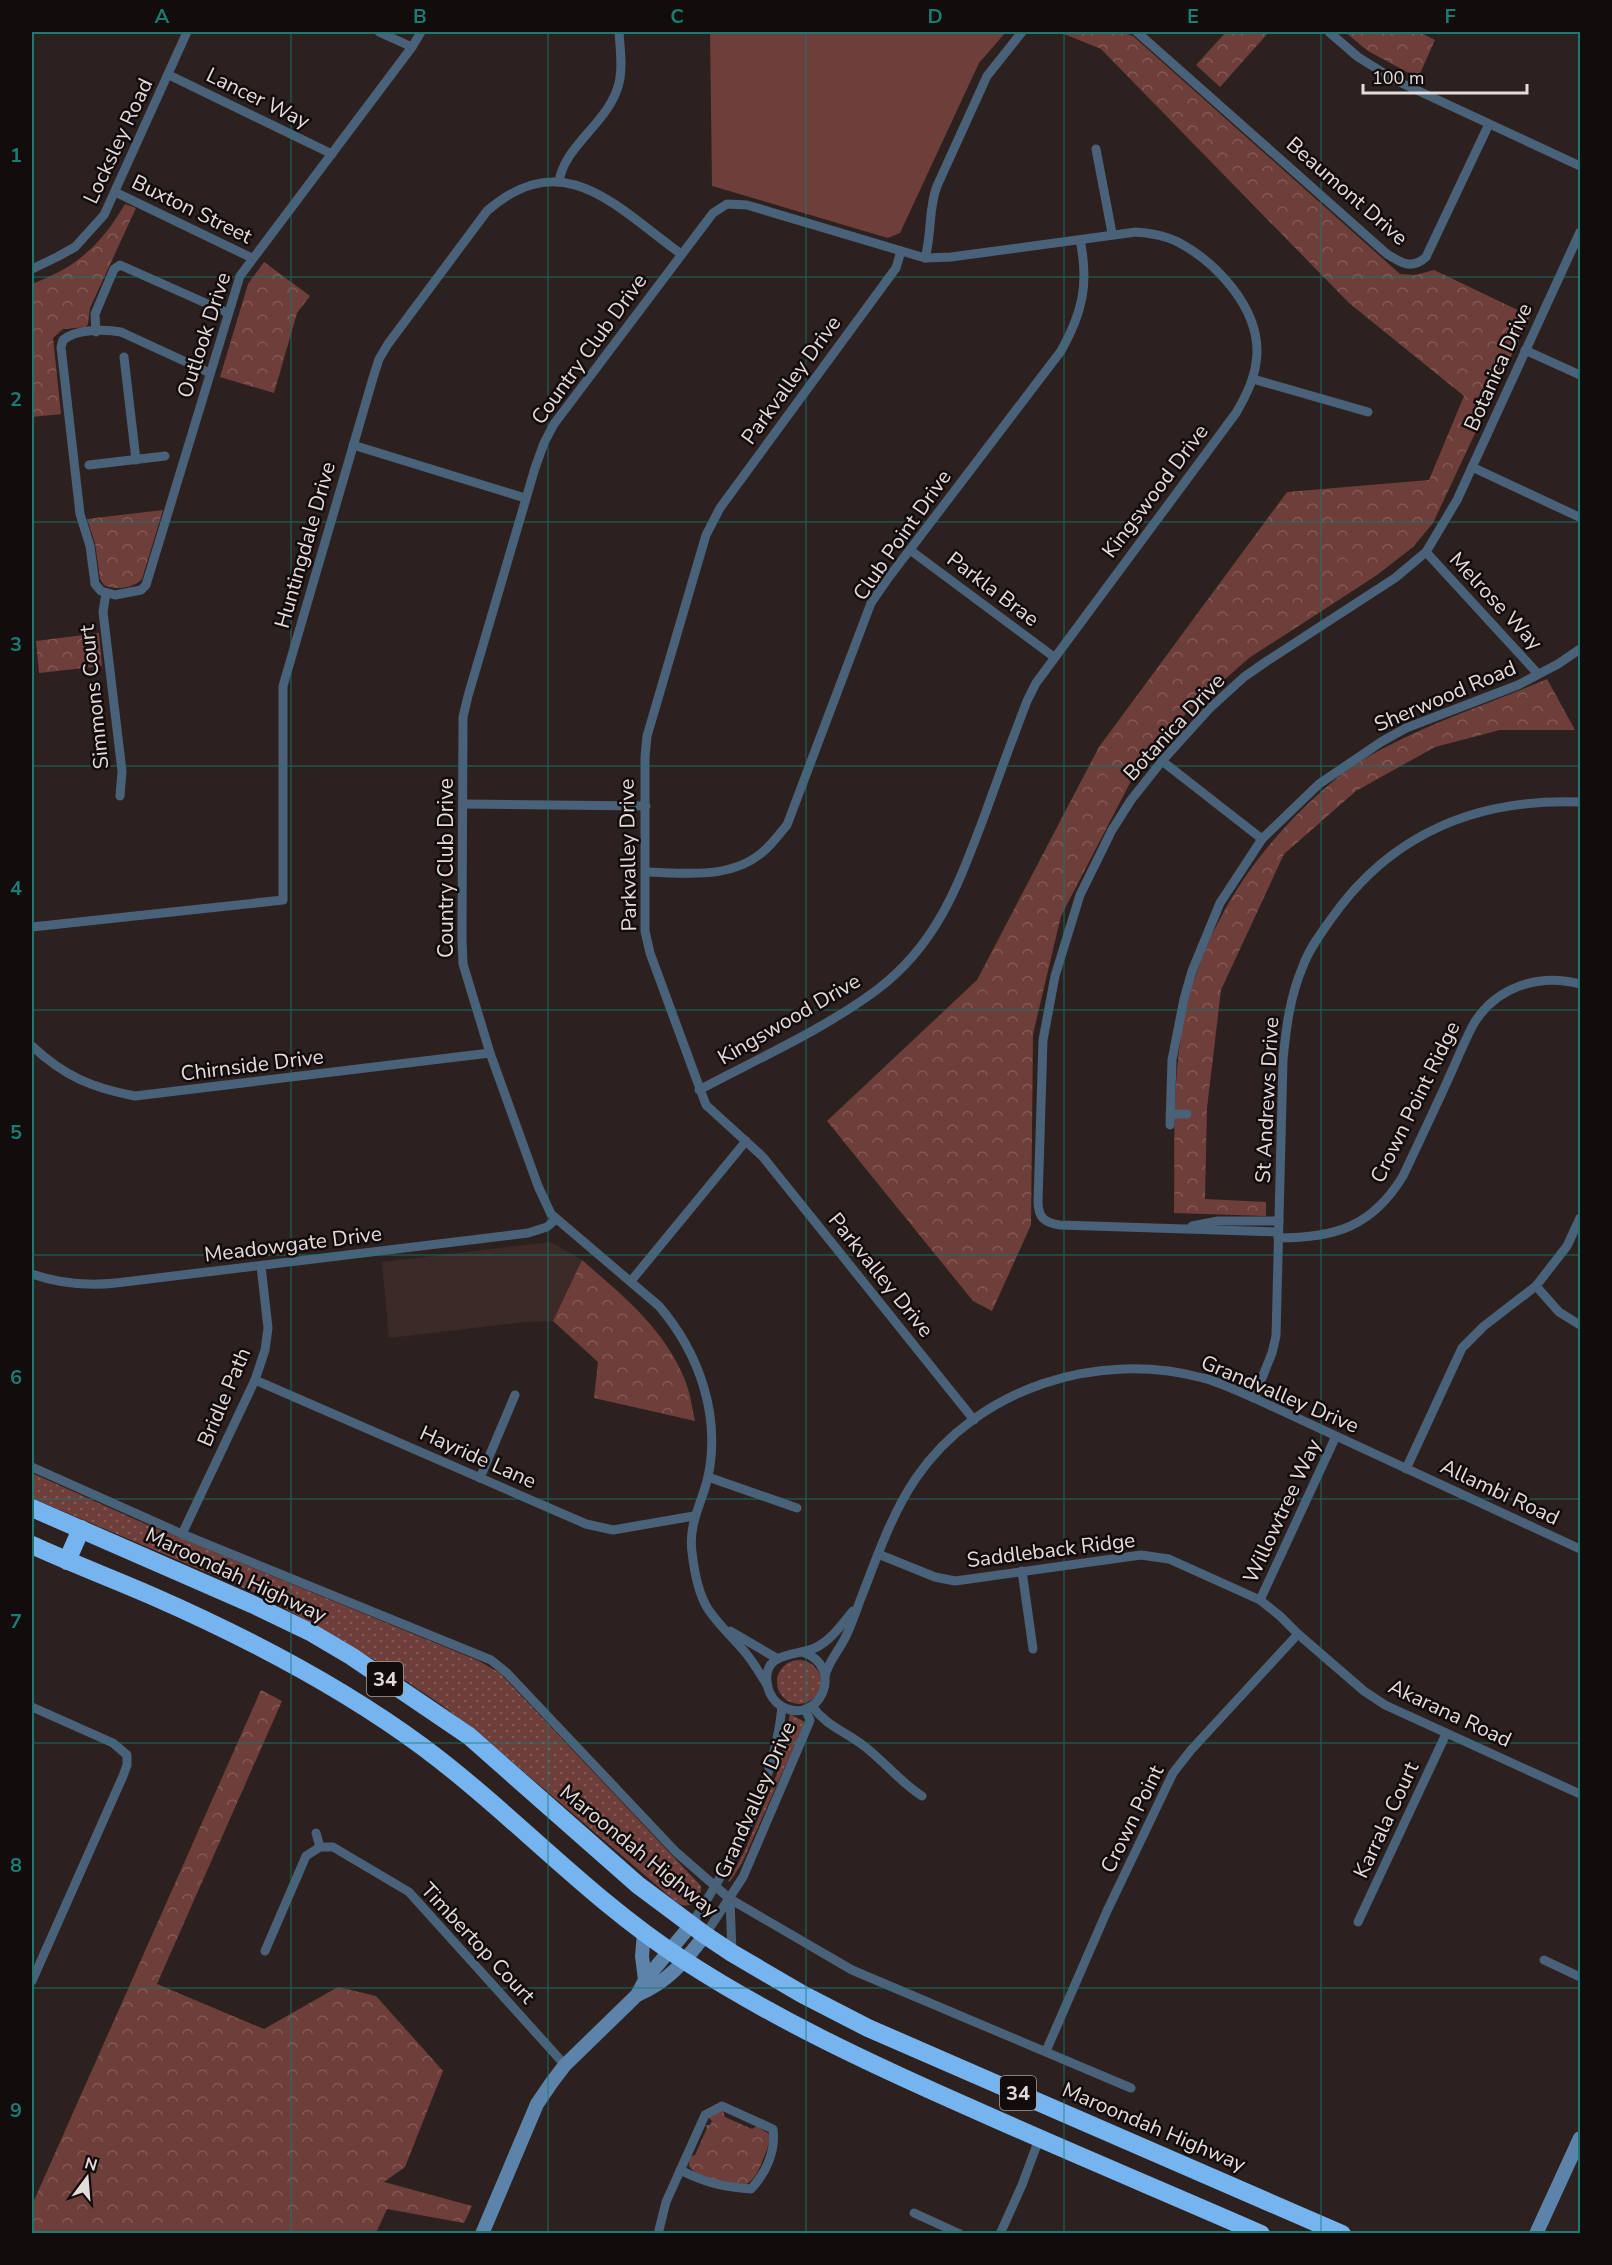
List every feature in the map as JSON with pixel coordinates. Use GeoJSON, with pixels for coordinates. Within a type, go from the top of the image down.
{"type":"FeatureCollection","features":[{"type":"Feature","properties":{"kind":"highway","name":"Maroondah Highway"},"geometry":{"type":"LineString","coordinates":[[32,1508],[254,1605],[312,1633],[351,1656],[469,1736],[638,1885],[698,1930],[802,1994],[868,2028],[1342,2234]]}},
{"type":"Feature","properties":{"kind":"highway"},"geometry":{"type":"LineString","coordinates":[[67,1561],[81,1529]]}},
{"type":"Feature","properties":{"kind":"highway","name":"34"},"geometry":{"type":"LineString","coordinates":[[32,1545],[150,1595],[236,1635],[339,1690],[421,1745],[475,1787],[581,1883],[644,1933],[739,1995],[815,2037],[1039,2139],[1261,2234]]}},
{"type":"Feature","properties":{"kind":"street","name":"Locksley Road"},"geometry":{"type":"LineString","coordinates":[[32,269],[75,246],[104,215],[187,32]]}},
{"type":"Feature","properties":{"kind":"street"},"geometry":{"type":"LineString","coordinates":[[379,32],[412,47]]}},
{"type":"Feature","properties":{"kind":"street","name":"Outlook Drive"},"geometry":{"type":"LineString","coordinates":[[106,593],[115,595],[137,591],[146,585],[237,283],[252,258],[421,32]]}},
{"type":"Feature","properties":{"kind":"street"},"geometry":{"type":"LineString","coordinates":[[559,182],[565,162],[602,118],[613,99],[619,82],[619,32]]}},
{"type":"Feature","properties":{"kind":"street"},"geometry":{"type":"LineString","coordinates":[[925,258],[930,238],[931,203],[937,186],[987,76],[1022,32]]}},
{"type":"Feature","properties":{"kind":"street","name":"Beaumont Drive"},"geometry":{"type":"LineString","coordinates":[[1137,32],[1387,254],[1403,264],[1416,264],[1426,257],[1490,124]]}},
{"type":"Feature","properties":{"kind":"street"},"geometry":{"type":"LineString","coordinates":[[1329,32],[1358,57],[1395,80],[1581,166]]}},
{"type":"Feature","properties":{"kind":"street","name":"Lancer Way"},"geometry":{"type":"LineString","coordinates":[[169,75],[332,153]]}},
{"type":"Feature","properties":{"kind":"street"},"geometry":{"type":"LineString","coordinates":[[1096,148],[1112,233]]}},
{"type":"Feature","properties":{"kind":"street","name":"Huntingdale Drive"},"geometry":{"type":"LineString","coordinates":[[32,927],[283,900],[283,686],[353,446],[379,359],[487,211],[502,198],[524,186],[548,182],[570,182],[591,189],[681,254]]}},
{"type":"Feature","properties":{"kind":"street","name":"Buxton Street"},"geometry":{"type":"LineString","coordinates":[[115,192],[252,258]]}},
{"type":"Feature","properties":{"kind":"street","name":"Kingswood Drive"},"geometry":{"type":"LineString","coordinates":[[699,1090],[837,1017],[879,988],[901,969],[932,931],[957,888],[1027,701],[1036,683],[1236,413],[1253,379],[1257,352],[1255,334],[1242,302],[1214,269],[1196,253],[1165,237],[1136,232],[1112,233],[1080,240],[951,257],[925,258],[747,205],[727,204]]}},
{"type":"Feature","properties":{"kind":"street","name":"Country Club Drive"},"geometry":{"type":"LineString","coordinates":[[727,204],[713,213],[681,254],[554,424],[544,443],[525,498],[463,717],[463,964],[490,1053],[538,1186],[556,1219],[659,1306],[684,1339],[697,1366],[710,1416],[711,1456],[708,1477],[694,1516],[691,1550],[705,1603],[746,1654],[767,1685]]}},
{"type":"Feature","properties":{"kind":"street","name":"Botanica Drive"},"geometry":{"type":"LineString","coordinates":[[1278,1235],[1181,1228],[1060,1225],[1049,1224],[1042,1219],[1038,1212],[1043,1041],[1057,964],[1080,895],[1112,830],[1131,800],[1161,761],[1209,709],[1244,677],[1395,578],[1426,552],[1445,524],[1581,232]]}},
{"type":"Feature","properties":{"kind":"street","name":"Club Point Drive"},"geometry":{"type":"LineString","coordinates":[[647,872],[702,874],[737,868],[764,851],[787,825],[872,603],[1061,351],[1074,327],[1083,298],[1085,272],[1080,240]]}},
{"type":"Feature","properties":{"kind":"street","name":"Parkvalley Drive"},"geometry":{"type":"LineString","coordinates":[[901,251],[896,268],[712,520],[651,719],[645,757],[647,872],[645,931],[650,953],[706,1105],[764,1157],[974,1420]]}},
{"type":"Feature","properties":{"kind":"street"},"geometry":{"type":"LineString","coordinates":[[96,332],[95,314],[114,268],[120,265],[228,313]]}},
{"type":"Feature","properties":{"kind":"street"},"geometry":{"type":"LineString","coordinates":[[106,593],[95,584],[90,546],[80,514],[61,347],[63,340],[69,336],[114,331],[130,335],[210,373]]}},
{"type":"Feature","properties":{"kind":"street"},"geometry":{"type":"LineString","coordinates":[[1525,350],[1581,375]]}},
{"type":"Feature","properties":{"kind":"street"},"geometry":{"type":"LineString","coordinates":[[124,357],[136,460]]}},
{"type":"Feature","properties":{"kind":"street"},"geometry":{"type":"LineString","coordinates":[[1253,379],[1368,412]]}},
{"type":"Feature","properties":{"kind":"street"},"geometry":{"type":"LineString","coordinates":[[353,446],[525,498]]}},
{"type":"Feature","properties":{"kind":"street"},"geometry":{"type":"LineString","coordinates":[[90,465],[165,456]]}},
{"type":"Feature","properties":{"kind":"street"},"geometry":{"type":"LineString","coordinates":[[1472,467],[1579,517]]}},
{"type":"Feature","properties":{"kind":"street","name":"Parkla Brae"},"geometry":{"type":"LineString","coordinates":[[910,550],[1054,657]]}},
{"type":"Feature","properties":{"kind":"street","name":"Melrose Way"},"geometry":{"type":"LineString","coordinates":[[1426,552],[1538,674]]}},
{"type":"Feature","properties":{"kind":"street","name":"Simmons Court"},"geometry":{"type":"LineString","coordinates":[[106,593],[103,612],[122,771],[120,796]]}},
{"type":"Feature","properties":{"kind":"street","name":"Sherwood Road"},"geometry":{"type":"LineString","coordinates":[[1170,1125],[1172,1060],[1184,999],[1198,952],[1220,903],[1262,839],[1319,784],[1381,742],[1406,728],[1518,685],[1581,649]]}},
{"type":"Feature","properties":{"kind":"street"},"geometry":{"type":"LineString","coordinates":[[1161,761],[1262,839]]}},
{"type":"Feature","properties":{"kind":"street","name":"St Andrews Drive"},"geometry":{"type":"LineString","coordinates":[[1254,1398],[1272,1353],[1276,1336],[1282,1089],[1287,1020],[1303,964],[1343,901],[1372,870],[1401,846],[1461,817],[1501,807],[1545,801],[1581,802]]}},
{"type":"Feature","properties":{"kind":"street"},"geometry":{"type":"LineString","coordinates":[[464,804],[646,806]]}},
{"type":"Feature","properties":{"kind":"street","name":"Crown Point Ridge"},"geometry":{"type":"LineString","coordinates":[[1278,1235],[1323,1236],[1351,1227],[1372,1214],[1392,1194],[1403,1176],[1473,1025],[1494,1000],[1515,986],[1542,979],[1566,980],[1581,984]]}},
{"type":"Feature","properties":{"kind":"street","name":"Chirnside Drive"},"geometry":{"type":"LineString","coordinates":[[32,1046],[49,1062],[70,1076],[103,1090],[135,1096],[490,1053]]}},
{"type":"Feature","properties":{"kind":"street"},"geometry":{"type":"LineString","coordinates":[[1170,1114],[1187,1114]]}},
{"type":"Feature","properties":{"kind":"street"},"geometry":{"type":"LineString","coordinates":[[631,1281],[746,1141]]}},
{"type":"Feature","properties":{"kind":"street"},"geometry":{"type":"LineString","coordinates":[[1406,1469],[1462,1348],[1484,1326],[1536,1286],[1568,1246],[1581,1218]]}},
{"type":"Feature","properties":{"kind":"street","name":"Meadowgate Drive"},"geometry":{"type":"LineString","coordinates":[[32,1274],[68,1284],[91,1285],[528,1233],[547,1227],[556,1219]]}},
{"type":"Feature","properties":{"kind":"street","name":"Botanica Drive"},"geometry":{"type":"LineString","coordinates":[[1181,1228],[1218,1221],[1279,1221]]}},
{"type":"Feature","properties":{"kind":"street","name":"Bridle Path"},"geometry":{"type":"LineString","coordinates":[[182,1534],[255,1380],[265,1350],[268,1328],[261,1266]]}},
{"type":"Feature","properties":{"kind":"street"},"geometry":{"type":"LineString","coordinates":[[1536,1286],[1559,1312],[1581,1325]]}},
{"type":"Feature","properties":{"kind":"street","name":"Grandvalley Drive"},"geometry":{"type":"LineString","coordinates":[[825,1676],[829,1661],[845,1637],[896,1512],[918,1476],[939,1450],[974,1420],[1015,1395],[1046,1382],[1107,1369],[1142,1368],[1205,1378],[1254,1398],[1406,1469]]}},
{"type":"Feature","properties":{"kind":"street","name":"Hayride Lane"},"geometry":{"type":"LineString","coordinates":[[255,1380],[586,1524],[613,1530],[694,1516]]}},
{"type":"Feature","properties":{"kind":"street"},"geometry":{"type":"LineString","coordinates":[[480,1478],[515,1395]]}},
{"type":"Feature","properties":{"kind":"street","name":"Willowtree Way"},"geometry":{"type":"LineString","coordinates":[[1260,1600],[1336,1436]]}},
{"type":"Feature","properties":{"kind":"street","name":"Maroondah Highway"},"geometry":{"type":"LineString","coordinates":[[32,1467],[182,1534],[491,1660],[507,1673],[676,1852],[730,1899],[852,1970],[1131,2088]]}},
{"type":"Feature","properties":{"kind":"street","name":"Allambi Road"},"geometry":{"type":"LineString","coordinates":[[1406,1469],[1581,1549]]}},
{"type":"Feature","properties":{"kind":"street"},"geometry":{"type":"LineString","coordinates":[[708,1477],[797,1508]]}},
{"type":"Feature","properties":{"kind":"street","name":"Saddleback Ridge"},"geometry":{"type":"LineString","coordinates":[[878,1554],[935,1577],[955,1581],[1141,1555],[1169,1559],[1260,1600]]}},
{"type":"Feature","properties":{"kind":"street"},"geometry":{"type":"LineString","coordinates":[[1022,1571],[1033,1649]]}},
{"type":"Feature","properties":{"kind":"street","name":"Akarana Road"},"geometry":{"type":"LineString","coordinates":[[1260,1600],[1378,1701],[1581,1794]]}},
{"type":"Feature","properties":{"kind":"street","name":"Grandvalley Drive"},"geometry":{"type":"LineString","coordinates":[[801,1652],[816,1648],[830,1639],[858,1605]]}},
{"type":"Feature","properties":{"kind":"street","name":"Country Club Drive"},"geometry":{"type":"LineString","coordinates":[[723,1626],[778,1659]]}},
{"type":"Feature","properties":{"kind":"street","name":"Crown Point"},"geometry":{"type":"LineString","coordinates":[[1046,2051],[1107,1911],[1173,1773],[1191,1750],[1298,1634]]}},
{"type":"Feature","properties":{"kind":"street"},"geometry":{"type":"LineString","coordinates":[[801,1652],[817,1661],[825,1676],[824,1690],[817,1702],[808,1708],[794,1710],[782,1707],[772,1698],[767,1685],[769,1671],[778,1659],[785,1654],[801,1652]]}},
{"type":"Feature","properties":{"kind":"street"},"geometry":{"type":"LineString","coordinates":[[32,1707],[113,1743],[127,1755],[127,1765],[123,1776],[32,1981]]}},
{"type":"Feature","properties":{"kind":"street","name":"Grandvalley Drive"},"geometry":{"type":"LineString","coordinates":[[698,1930],[716,1887],[744,1834],[772,1765],[782,1707]]}},
{"type":"Feature","properties":{"kind":"street"},"geometry":{"type":"LineString","coordinates":[[808,1708],[820,1719],[864,1746],[906,1786],[922,1796]]}},
{"type":"Feature","properties":{"kind":"street","name":"Grandvalley Drive"},"geometry":{"type":"LineString","coordinates":[[698,1930],[730,1899],[751,1860],[809,1723],[808,1708]]}},
{"type":"Feature","properties":{"kind":"street","name":"Karrala Court"},"geometry":{"type":"LineString","coordinates":[[1358,1922],[1446,1734]]}},
{"type":"Feature","properties":{"kind":"street"},"geometry":{"type":"LineString","coordinates":[[265,1951],[303,1862],[311,1851],[320,1847],[316,1833]]}},
{"type":"Feature","properties":{"kind":"street","name":"Timbertop Court"},"geometry":{"type":"LineString","coordinates":[[320,1847],[327,1846],[342,1851],[409,1892],[566,2065]]}},
{"type":"Feature","properties":{"kind":"street"},"geometry":{"type":"LineString","coordinates":[[730,1899],[732,1953]]}},
{"type":"Feature","properties":{"kind":"street"},"geometry":{"type":"LineString","coordinates":[[485,2232],[537,2104],[566,2065],[637,1995],[645,1980],[678,1956],[698,1930]]}},
{"type":"Feature","properties":{"kind":"street"},"geometry":{"type":"LineString","coordinates":[[644,1933],[642,1956],[645,1980]]}},
{"type":"Feature","properties":{"kind":"street"},"geometry":{"type":"LineString","coordinates":[[637,1995],[676,1972],[678,1956]]}},
{"type":"Feature","properties":{"kind":"street"},"geometry":{"type":"LineString","coordinates":[[1544,1960],[1581,1977]]}},
{"type":"Feature","properties":{"kind":"street"},"geometry":{"type":"LineString","coordinates":[[658,2234],[666,2202],[680,2170],[705,2115],[722,2106],[773,2129],[775,2142],[763,2176],[751,2189],[724,2187],[700,2180],[680,2170]]}},
{"type":"Feature","properties":{"kind":"street"},"geometry":{"type":"LineString","coordinates":[[1536,2234],[1581,2138]]}},
{"type":"Feature","properties":{"kind":"street"},"geometry":{"type":"LineString","coordinates":[[1000,2234],[1039,2139]]}},
{"type":"Feature","properties":{"kind":"street"},"geometry":{"type":"LineString","coordinates":[[914,2213],[960,2234]]}},
{"type":"Feature","properties":{"kind":"shaded area"},"geometry":{"type":"Polygon","coordinates":[[[551,1242],[582,1260],[553,1321],[525,1322],[389,1338],[382,1262],[551,1242]]]}},
{"type":"Feature","properties":{"kind":"green space"},"geometry":{"type":"Polygon","coordinates":[[[710,32],[1006,32],[979,63],[900,233],[888,238],[712,186],[710,32]]]}},
{"type":"Feature","properties":{"kind":"green space"},"geometry":{"type":"Polygon","coordinates":[[[1059,32],[1121,32],[1133,36],[1400,274],[1416,275],[1434,270],[1530,316],[1433,523],[1413,547],[1377,575],[1249,658],[1181,718],[1132,779],[1061,916],[1033,1034],[1031,1225],[992,1311],[973,1301],[827,1121],[977,980],[1099,747],[1287,492],[1429,480],[1464,396],[1349,303],[1101,49],[1059,32]]]}},
{"type":"Feature","properties":{"kind":"green space"},"geometry":{"type":"Polygon","coordinates":[[[1226,32],[1269,32],[1220,87],[1196,65],[1226,32]]]}},
{"type":"Feature","properties":{"kind":"green space"},"geometry":{"type":"Polygon","coordinates":[[[1345,32],[1419,32],[1435,40],[1418,78],[1368,51],[1345,32]]]}},
{"type":"Feature","properties":{"kind":"green space"},"geometry":{"type":"Polygon","coordinates":[[[125,204],[136,208],[90,308],[88,324],[86,327],[63,329],[53,338],[61,414],[32,417],[32,284],[62,270],[86,253],[107,231],[125,204]]]}},
{"type":"Feature","properties":{"kind":"green space"},"geometry":{"type":"Polygon","coordinates":[[[264,262],[310,296],[297,313],[274,393],[220,377],[248,284],[264,262]]]}},
{"type":"Feature","properties":{"kind":"green space"},"geometry":{"type":"Polygon","coordinates":[[[163,510],[142,579],[124,588],[104,585],[100,579],[95,543],[87,519],[163,510]]]}},
{"type":"Feature","properties":{"kind":"green space"},"geometry":{"type":"Polygon","coordinates":[[[99,633],[102,666],[39,673],[36,641],[99,633]]]}},
{"type":"Feature","properties":{"kind":"green space"},"geometry":{"type":"Polygon","coordinates":[[[1547,679],[1575,730],[1500,730],[1435,747],[1356,791],[1284,854],[1221,990],[1207,1108],[1205,1199],[1266,1202],[1266,1216],[1174,1213],[1176,1080],[1188,1002],[1211,938],[1244,879],[1287,825],[1323,790],[1357,763],[1408,736],[1547,679]]]}},
{"type":"Feature","properties":{"kind":"green space"},"geometry":{"type":"Polygon","coordinates":[[[582,1260],[641,1314],[666,1344],[685,1380],[695,1421],[594,1398],[598,1362],[553,1321],[582,1260]]]}},
{"type":"Feature","properties":{"kind":"green space"},"geometry":{"type":"Polygon","coordinates":[[[32,1473],[141,1522],[479,1661],[500,1673],[701,1886],[698,1898],[689,1905],[677,1902],[482,1736],[443,1706],[378,1662],[265,1597],[32,1498],[32,1473]]]}},
{"type":"Feature","properties":{"kind":"green space"},"geometry":{"type":"Polygon","coordinates":[[[799,1660],[807,1661],[815,1666],[820,1674],[820,1690],[815,1698],[807,1703],[799,1704],[791,1703],[783,1698],[778,1690],[777,1682],[778,1674],[783,1666],[791,1661],[799,1660]]]}},
{"type":"Feature","properties":{"kind":"green space"},"geometry":{"type":"Polygon","coordinates":[[[261,1690],[282,1701],[157,1984],[264,2029],[338,1987],[376,1996],[443,2071],[405,2167],[384,2182],[472,2206],[464,2223],[387,2209],[376,2233],[32,2233],[32,2205],[261,1690]]]}},
{"type":"Feature","properties":{"kind":"green space"},"geometry":{"type":"Polygon","coordinates":[[[790,1714],[805,1722],[742,1863],[728,1882],[744,1852],[777,1774],[790,1714]]]}},
{"type":"Feature","properties":{"kind":"green space"},"geometry":{"type":"Polygon","coordinates":[[[717,2110],[723,2111],[725,2117],[752,2129],[757,2126],[769,2134],[769,2142],[758,2171],[754,2178],[744,2185],[731,2185],[714,2180],[697,2173],[689,2166],[689,2157],[695,2155],[707,2128],[705,2125],[710,2125],[712,2121],[707,2116],[717,2110]]]}}]}
